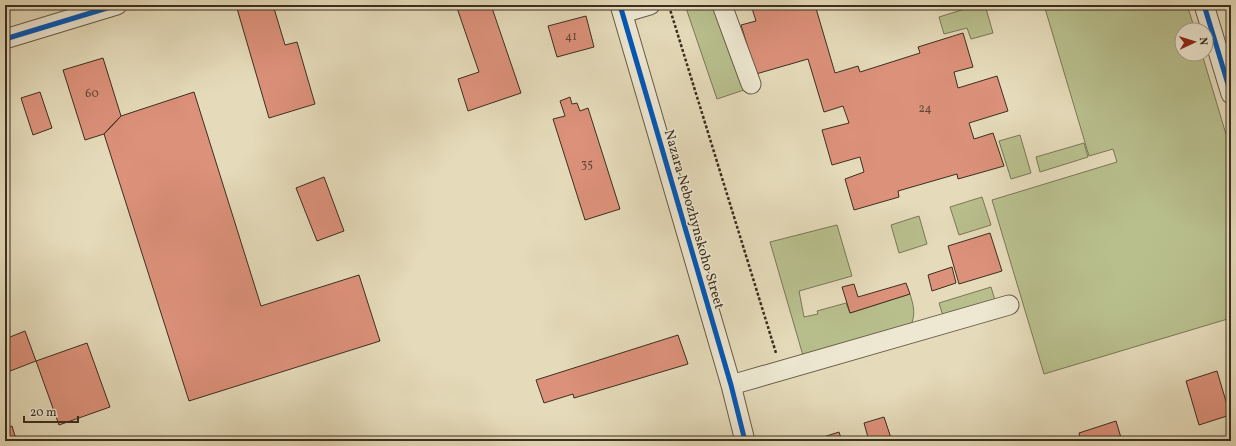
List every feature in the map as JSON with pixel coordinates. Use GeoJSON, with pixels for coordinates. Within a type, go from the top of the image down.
{"type":"FeatureCollection","features":[{"type":"Feature","properties":{"kind":"street"},"geometry":{"type":"LineString","coordinates":[[5,39],[117,5]]}},
{"type":"Feature","properties":{"kind":"street"},"geometry":{"type":"LineString","coordinates":[[621,9],[650,5]]}},
{"type":"Feature","properties":{"kind":"street"},"geometry":{"type":"LineString","coordinates":[[722,5],[751,84]]}},
{"type":"Feature","properties":{"kind":"street"},"geometry":{"type":"LineString","coordinates":[[1204,5],[1231,94]]}},
{"type":"Feature","properties":{"kind":"street","name":"Nazara Nebozhynskoho Street"},"geometry":{"type":"LineString","coordinates":[[621,9],[731,385],[745,441]]}},
{"type":"Feature","properties":{"kind":"street"},"geometry":{"type":"LineString","coordinates":[[731,385],[1009,305]]}},
{"type":"Feature","properties":{"kind":"path"},"geometry":{"type":"LineString","coordinates":[[668,5],[782,371]]}},
{"type":"Feature","properties":{"kind":"green space"},"geometry":{"type":"Polygon","coordinates":[[[685,5],[718,5],[747,89],[717,99],[685,5]]]}},
{"type":"Feature","properties":{"kind":"green space"},"geometry":{"type":"Polygon","coordinates":[[[978,5],[985,5],[993,33],[971,39],[967,28],[944,34],[939,17],[978,5]]]}},
{"type":"Feature","properties":{"kind":"green space"},"geometry":{"type":"Polygon","coordinates":[[[1044,5],[1187,5],[1192,22],[1174,22],[1174,62],[1204,62],[1231,151],[1231,318],[1044,374],[992,200],[1117,162],[1113,149],[1089,156],[1044,5]]]}},
{"type":"Feature","properties":{"kind":"green space"},"geometry":{"type":"Polygon","coordinates":[[[1020,135],[1031,173],[1011,179],[999,141],[1020,135]]]}},
{"type":"Feature","properties":{"kind":"green space"},"geometry":{"type":"Polygon","coordinates":[[[1084,143],[1088,157],[1040,172],[1036,157],[1084,143]]]}},
{"type":"Feature","properties":{"kind":"green space"},"geometry":{"type":"Polygon","coordinates":[[[982,197],[991,225],[959,235],[950,207],[982,197]]]}},
{"type":"Feature","properties":{"kind":"green space"},"geometry":{"type":"Polygon","coordinates":[[[919,216],[927,244],[899,253],[891,225],[919,216]]]}},
{"type":"Feature","properties":{"kind":"green space"},"geometry":{"type":"Polygon","coordinates":[[[837,225],[852,276],[799,291],[804,317],[818,314],[817,311],[846,303],[850,313],[910,294],[914,315],[910,327],[804,359],[770,242],[837,225]]]}},
{"type":"Feature","properties":{"kind":"green space"},"geometry":{"type":"Polygon","coordinates":[[[991,287],[995,300],[943,316],[939,303],[991,287]]]}},
{"type":"Feature","properties":{"kind":"building"},"geometry":{"type":"Polygon","coordinates":[[[236,5],[273,5],[285,45],[297,42],[315,104],[269,118],[236,5]]]}},
{"type":"Feature","properties":{"kind":"building"},"geometry":{"type":"Polygon","coordinates":[[[456,5],[491,5],[521,93],[468,111],[458,79],[479,72],[456,5]]]}},
{"type":"Feature","properties":{"kind":"building"},"geometry":{"type":"Polygon","coordinates":[[[751,5],[815,5],[835,73],[858,66],[860,72],[920,53],[918,47],[963,33],[973,67],[954,72],[958,88],[997,76],[1008,111],[969,123],[974,139],[993,133],[1004,166],[958,179],[957,174],[898,191],[899,197],[854,210],[845,179],[864,172],[860,157],[832,165],[822,130],[849,123],[843,106],[824,112],[808,59],[756,74],[741,25],[756,21],[751,5]]]}},
{"type":"Feature","properties":{"kind":"building"},"geometry":{"type":"Polygon","coordinates":[[[586,16],[594,47],[557,57],[548,26],[586,16]]]}},
{"type":"Feature","properties":{"kind":"building"},"geometry":{"type":"Polygon","coordinates":[[[103,58],[121,116],[104,134],[85,140],[63,70],[103,58]]]}},
{"type":"Feature","properties":{"kind":"building"},"geometry":{"type":"Polygon","coordinates":[[[40,92],[52,128],[33,135],[21,98],[40,92]]]}},
{"type":"Feature","properties":{"kind":"building"},"geometry":{"type":"Polygon","coordinates":[[[194,92],[261,306],[359,275],[380,341],[189,401],[104,134],[121,116],[194,92]]]}},
{"type":"Feature","properties":{"kind":"building"},"geometry":{"type":"Polygon","coordinates":[[[570,97],[572,104],[577,103],[580,111],[588,108],[620,209],[585,220],[553,119],[565,116],[560,101],[570,97]]]}},
{"type":"Feature","properties":{"kind":"building"},"geometry":{"type":"Polygon","coordinates":[[[324,177],[344,231],[317,241],[296,188],[324,177]]]}},
{"type":"Feature","properties":{"kind":"building"},"geometry":{"type":"Polygon","coordinates":[[[990,233],[1002,271],[959,284],[948,246],[990,233]]]}},
{"type":"Feature","properties":{"kind":"building"},"geometry":{"type":"Polygon","coordinates":[[[952,267],[956,283],[932,291],[928,275],[952,267]]]}},
{"type":"Feature","properties":{"kind":"building"},"geometry":{"type":"Polygon","coordinates":[[[906,283],[910,294],[850,313],[842,287],[854,284],[858,297],[906,283]]]}},
{"type":"Feature","properties":{"kind":"building"},"geometry":{"type":"Polygon","coordinates":[[[25,331],[36,361],[5,373],[5,339],[25,331]]]}},
{"type":"Feature","properties":{"kind":"building"},"geometry":{"type":"Polygon","coordinates":[[[678,335],[688,364],[574,398],[573,394],[544,403],[536,380],[678,335]]]}},
{"type":"Feature","properties":{"kind":"building"},"geometry":{"type":"Polygon","coordinates":[[[87,343],[110,407],[59,425],[36,361],[87,343]]]}},
{"type":"Feature","properties":{"kind":"building"},"geometry":{"type":"Polygon","coordinates":[[[1217,371],[1230,415],[1199,425],[1186,381],[1217,371]]]}},
{"type":"Feature","properties":{"kind":"building"},"geometry":{"type":"Polygon","coordinates":[[[884,417],[892,441],[869,441],[864,423],[884,417]]]}},
{"type":"Feature","properties":{"kind":"building"},"geometry":{"type":"Polygon","coordinates":[[[1116,421],[1122,441],[1081,441],[1079,433],[1116,421]]]}},
{"type":"Feature","properties":{"kind":"building"},"geometry":{"type":"Polygon","coordinates":[[[12,426],[15,436],[5,440],[5,429],[12,426]]]}},
{"type":"Feature","properties":{"kind":"building"},"geometry":{"type":"Polygon","coordinates":[[[839,432],[842,441],[811,441],[839,432]]]}},
{"type":"Feature","properties":{"kind":"cycle path"},"geometry":{"type":"LineString","coordinates":[[5,39],[117,5]]}},
{"type":"Feature","properties":{"kind":"cycle path"},"geometry":{"type":"LineString","coordinates":[[620,5],[731,385],[745,441]]}},
{"type":"Feature","properties":{"kind":"cycle path"},"geometry":{"type":"LineString","coordinates":[[1204,5],[1231,94]]}}]}
